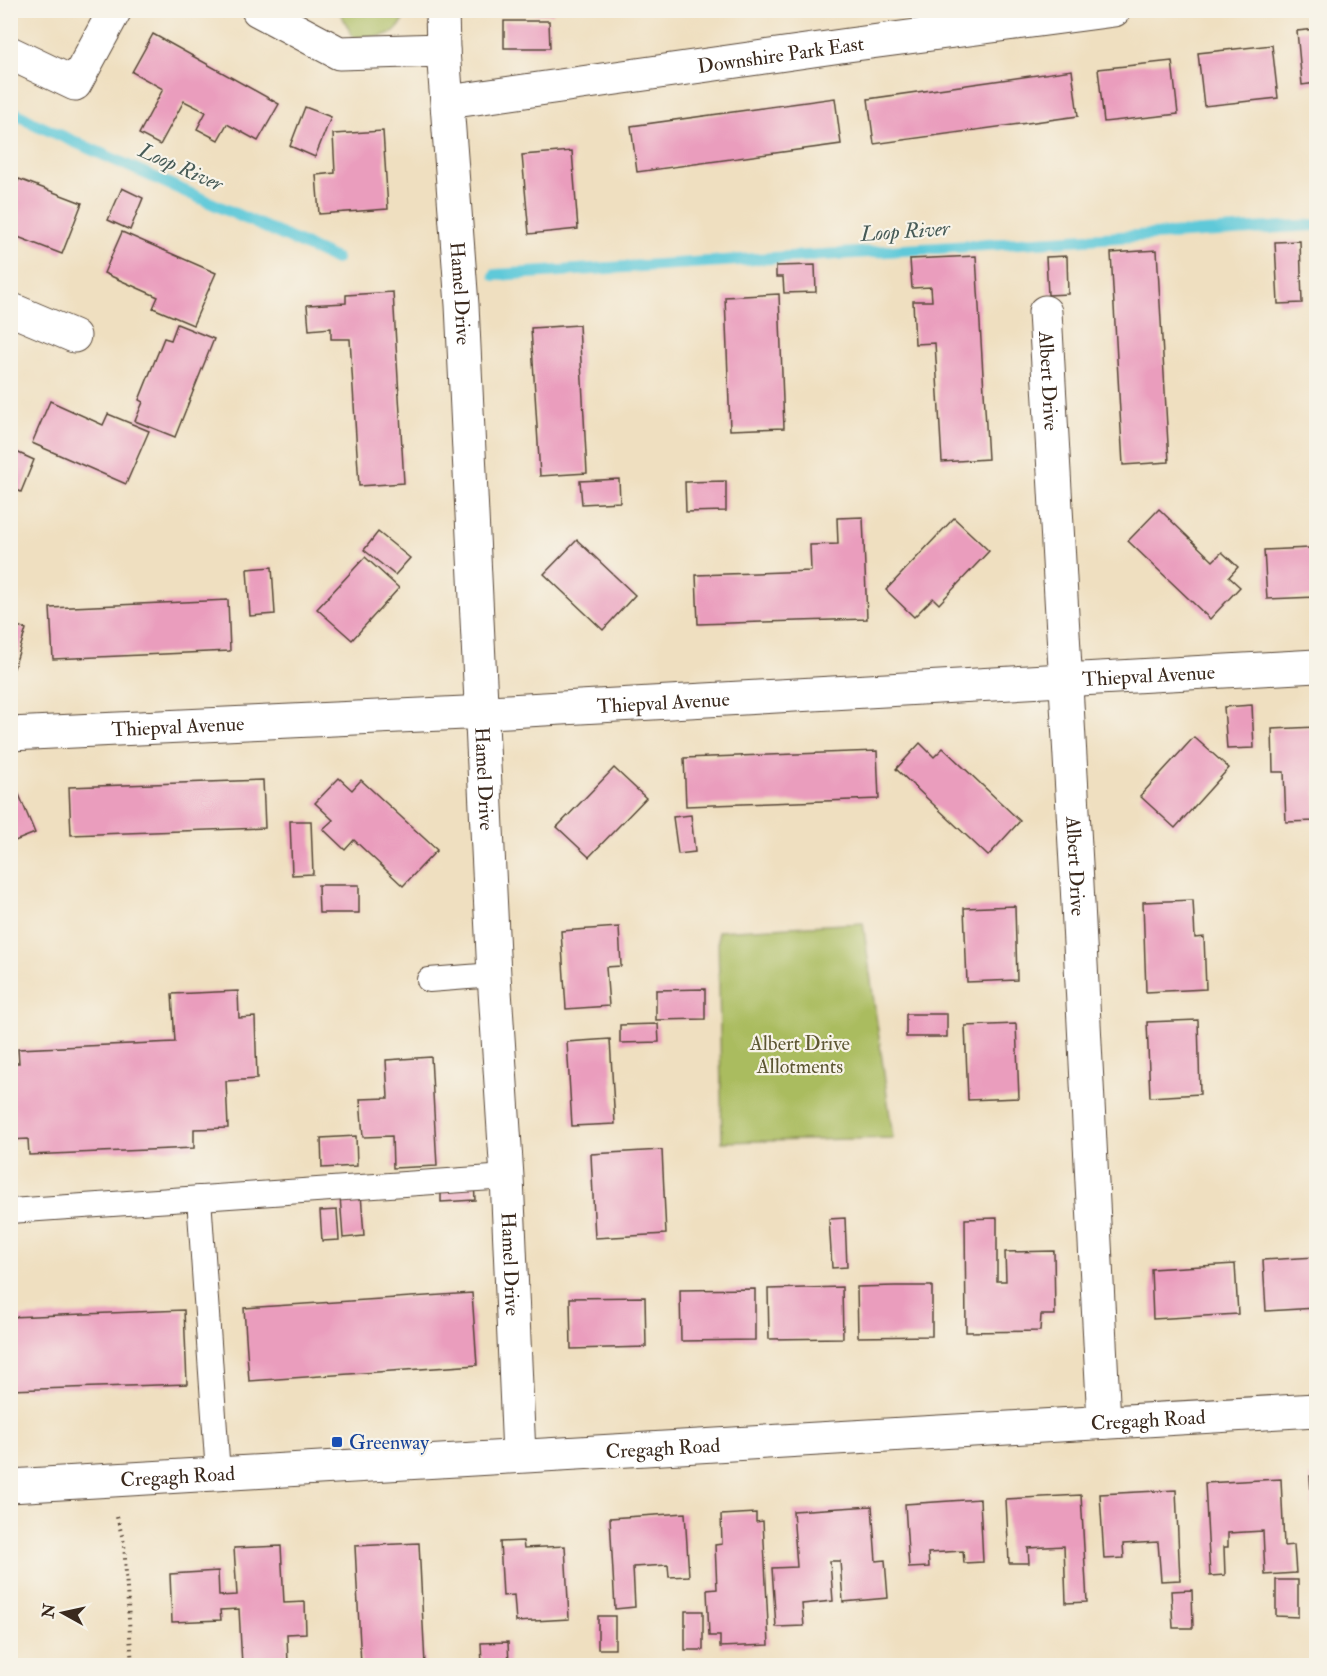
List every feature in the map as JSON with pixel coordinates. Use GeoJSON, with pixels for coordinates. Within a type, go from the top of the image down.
{"type":"FeatureCollection","features":[{"type":"Feature","properties":{"kind":"street"},"geometry":{"type":"LineString","coordinates":[[10,53],[75,84],[115,10]]}},
{"type":"Feature","properties":{"kind":"street"},"geometry":{"type":"LineString","coordinates":[[258,10],[339,52],[443,50]]}},
{"type":"Feature","properties":{"kind":"street","name":"Hamel Drive"},"geometry":{"type":"LineString","coordinates":[[442,10],[462,305],[519,1455]]}},
{"type":"Feature","properties":{"kind":"street","name":"Downshire Park East"},"geometry":{"type":"LineString","coordinates":[[448,102],[1114,10]]}},
{"type":"Feature","properties":{"kind":"street"},"geometry":{"type":"LineString","coordinates":[[10,309],[74,336]]}},
{"type":"Feature","properties":{"kind":"street","name":"Albert Drive"},"geometry":{"type":"LineString","coordinates":[[1045,312],[1104,1422]]}},
{"type":"Feature","properties":{"kind":"street","name":"Thiepval Avenue"},"geometry":{"type":"LineString","coordinates":[[10,734],[483,712],[1317,666]]}},
{"type":"Feature","properties":{"kind":"street","name":"Cregagh Road"},"geometry":{"type":"LineString","coordinates":[[10,1486],[1317,1410]]}},
{"type":"Feature","properties":{"kind":"lane"},"geometry":{"type":"LineString","coordinates":[[429,980],[494,975]]}},
{"type":"Feature","properties":{"kind":"lane"},"geometry":{"type":"LineString","coordinates":[[10,1211],[507,1177]]}},
{"type":"Feature","properties":{"kind":"lane"},"geometry":{"type":"LineString","coordinates":[[199,1198],[218,1474]]}},
{"type":"Feature","properties":{"kind":"path"},"geometry":{"type":"LineString","coordinates":[[116,1511],[124,1543],[132,1665]]}},
{"type":"Feature","properties":{"kind":"green space"},"geometry":{"type":"Polygon","coordinates":[[[334,11],[404,11],[403,20],[394,31],[378,36],[353,37],[341,14],[334,11]]]}},
{"type":"Feature","properties":{"kind":"green space","name":"Albert Drive Allotments"},"geometry":{"type":"Polygon","coordinates":[[[863,923],[893,1138],[722,1142],[718,931],[863,923]]]}},
{"type":"Feature","properties":{"kind":"building"},"geometry":{"type":"Polygon","coordinates":[[[501,10],[553,10],[553,14],[501,14],[501,10]]]}},
{"type":"Feature","properties":{"kind":"building"},"geometry":{"type":"Polygon","coordinates":[[[504,21],[549,21],[550,48],[504,48],[504,21]]]}},
{"type":"Feature","properties":{"kind":"building"},"geometry":{"type":"Polygon","coordinates":[[[1316,29],[1316,83],[1302,85],[1297,31],[1316,29]]]}},
{"type":"Feature","properties":{"kind":"building"},"geometry":{"type":"Polygon","coordinates":[[[153,34],[279,104],[258,141],[227,124],[218,140],[197,129],[206,112],[184,101],[160,145],[139,134],[163,89],[132,72],[153,34]]]}},
{"type":"Feature","properties":{"kind":"building"},"geometry":{"type":"Polygon","coordinates":[[[1272,45],[1278,98],[1204,106],[1198,53],[1272,45]]]}},
{"type":"Feature","properties":{"kind":"building"},"geometry":{"type":"Polygon","coordinates":[[[1172,61],[1178,114],[1104,122],[1098,69],[1172,61]]]}},
{"type":"Feature","properties":{"kind":"building"},"geometry":{"type":"Polygon","coordinates":[[[1072,70],[1078,116],[874,144],[868,99],[1072,70]]]}},
{"type":"Feature","properties":{"kind":"building"},"geometry":{"type":"Polygon","coordinates":[[[835,98],[841,144],[637,172],[631,126],[835,98]]]}},
{"type":"Feature","properties":{"kind":"building"},"geometry":{"type":"Polygon","coordinates":[[[305,107],[331,117],[315,157],[290,146],[305,107]]]}},
{"type":"Feature","properties":{"kind":"building"},"geometry":{"type":"Polygon","coordinates":[[[383,131],[388,209],[319,214],[316,175],[335,173],[333,134],[383,131]]]}},
{"type":"Feature","properties":{"kind":"building"},"geometry":{"type":"Polygon","coordinates":[[[572,151],[578,229],[529,234],[522,155],[572,151]]]}},
{"type":"Feature","properties":{"kind":"building"},"geometry":{"type":"Polygon","coordinates":[[[19,179],[82,203],[62,254],[10,234],[10,201],[19,179]]]}},
{"type":"Feature","properties":{"kind":"building"},"geometry":{"type":"Polygon","coordinates":[[[122,188],[143,198],[130,230],[108,220],[122,188]]]}},
{"type":"Feature","properties":{"kind":"building"},"geometry":{"type":"Polygon","coordinates":[[[122,232],[216,273],[193,325],[153,308],[158,297],[104,273],[122,232]]]}},
{"type":"Feature","properties":{"kind":"building"},"geometry":{"type":"Polygon","coordinates":[[[1300,241],[1302,303],[1278,304],[1275,242],[1300,241]]]}},
{"type":"Feature","properties":{"kind":"building"},"geometry":{"type":"Polygon","coordinates":[[[1157,250],[1169,462],[1123,465],[1111,253],[1157,250]]]}},
{"type":"Feature","properties":{"kind":"building"},"geometry":{"type":"Polygon","coordinates":[[[976,256],[988,459],[942,462],[935,343],[915,344],[913,301],[932,301],[931,287],[912,288],[910,259],[976,256]]]}},
{"type":"Feature","properties":{"kind":"building"},"geometry":{"type":"Polygon","coordinates":[[[1067,256],[1068,294],[1048,295],[1046,257],[1067,256]]]}},
{"type":"Feature","properties":{"kind":"building"},"geometry":{"type":"Polygon","coordinates":[[[815,265],[816,292],[784,293],[783,277],[776,277],[776,266],[815,265]]]}},
{"type":"Feature","properties":{"kind":"building"},"geometry":{"type":"Polygon","coordinates":[[[393,292],[404,483],[359,486],[350,339],[331,339],[331,328],[309,330],[307,305],[346,303],[346,295],[393,292]]]}},
{"type":"Feature","properties":{"kind":"building"},"geometry":{"type":"Polygon","coordinates":[[[779,294],[784,428],[730,430],[725,297],[779,294]]]}},
{"type":"Feature","properties":{"kind":"building"},"geometry":{"type":"Polygon","coordinates":[[[177,324],[214,339],[175,437],[135,421],[143,402],[139,400],[164,338],[171,340],[177,324]]]}},
{"type":"Feature","properties":{"kind":"building"},"geometry":{"type":"Polygon","coordinates":[[[579,325],[587,473],[540,476],[531,328],[579,325]]]}},
{"type":"Feature","properties":{"kind":"building"},"geometry":{"type":"Polygon","coordinates":[[[50,401],[103,425],[108,414],[149,431],[126,484],[32,443],[50,401]]]}},
{"type":"Feature","properties":{"kind":"building"},"geometry":{"type":"Polygon","coordinates":[[[12,450],[34,460],[21,492],[10,487],[12,450]]]}},
{"type":"Feature","properties":{"kind":"building"},"geometry":{"type":"Polygon","coordinates":[[[619,479],[620,502],[582,504],[580,481],[619,479]]]}},
{"type":"Feature","properties":{"kind":"building"},"geometry":{"type":"Polygon","coordinates":[[[726,481],[726,511],[686,512],[685,482],[726,481]]]}},
{"type":"Feature","properties":{"kind":"building"},"geometry":{"type":"Polygon","coordinates":[[[1159,509],[1213,561],[1222,552],[1238,567],[1229,577],[1240,587],[1210,619],[1128,541],[1159,509]]]}},
{"type":"Feature","properties":{"kind":"building"},"geometry":{"type":"Polygon","coordinates":[[[863,517],[867,619],[698,624],[696,575],[811,571],[810,545],[838,544],[837,518],[863,517]]]}},
{"type":"Feature","properties":{"kind":"building"},"geometry":{"type":"Polygon","coordinates":[[[954,518],[989,551],[939,604],[933,598],[914,617],[886,590],[954,518]]]}},
{"type":"Feature","properties":{"kind":"building"},"geometry":{"type":"Polygon","coordinates":[[[378,532],[410,558],[395,575],[364,550],[378,532]]]}},
{"type":"Feature","properties":{"kind":"building"},"geometry":{"type":"Polygon","coordinates":[[[577,540],[635,595],[603,630],[544,574],[577,540]]]}},
{"type":"Feature","properties":{"kind":"building"},"geometry":{"type":"Polygon","coordinates":[[[1316,548],[1316,597],[1267,599],[1264,550],[1316,548]]]}},
{"type":"Feature","properties":{"kind":"building"},"geometry":{"type":"Polygon","coordinates":[[[365,557],[399,588],[352,640],[317,609],[365,557]]]}},
{"type":"Feature","properties":{"kind":"building"},"geometry":{"type":"Polygon","coordinates":[[[272,567],[275,614],[250,616],[247,569],[272,567]]]}},
{"type":"Feature","properties":{"kind":"building"},"geometry":{"type":"Polygon","coordinates":[[[228,600],[230,651],[53,659],[50,608],[228,600]]]}},
{"type":"Feature","properties":{"kind":"building"},"geometry":{"type":"Polygon","coordinates":[[[10,617],[13,618],[12,624],[26,629],[14,668],[10,667],[10,617]]]}},
{"type":"Feature","properties":{"kind":"building"},"geometry":{"type":"Polygon","coordinates":[[[1252,705],[1254,748],[1227,749],[1224,707],[1252,705]]]}},
{"type":"Feature","properties":{"kind":"building"},"geometry":{"type":"Polygon","coordinates":[[[1316,727],[1316,821],[1286,822],[1284,772],[1273,772],[1272,729],[1316,727]]]}},
{"type":"Feature","properties":{"kind":"building"},"geometry":{"type":"Polygon","coordinates":[[[1194,737],[1229,768],[1175,828],[1140,796],[1194,737]]]}},
{"type":"Feature","properties":{"kind":"building"},"geometry":{"type":"Polygon","coordinates":[[[920,743],[934,757],[943,748],[1020,821],[988,856],[896,769],[920,743]]]}},
{"type":"Feature","properties":{"kind":"building"},"geometry":{"type":"Polygon","coordinates":[[[877,751],[879,799],[686,806],[684,758],[877,751]]]}},
{"type":"Feature","properties":{"kind":"building"},"geometry":{"type":"Polygon","coordinates":[[[614,768],[646,798],[589,857],[557,827],[614,768]]]}},
{"type":"Feature","properties":{"kind":"building"},"geometry":{"type":"Polygon","coordinates":[[[339,778],[352,790],[361,780],[437,850],[403,886],[354,840],[345,850],[323,829],[333,820],[315,803],[339,778]]]}},
{"type":"Feature","properties":{"kind":"building"},"geometry":{"type":"Polygon","coordinates":[[[263,780],[265,828],[71,835],[69,787],[263,780]]]}},
{"type":"Feature","properties":{"kind":"building"},"geometry":{"type":"Polygon","coordinates":[[[18,792],[35,833],[10,843],[10,796],[18,792]]]}},
{"type":"Feature","properties":{"kind":"building"},"geometry":{"type":"Polygon","coordinates":[[[691,815],[695,852],[678,854],[673,817],[691,815]]]}},
{"type":"Feature","properties":{"kind":"building"},"geometry":{"type":"Polygon","coordinates":[[[290,821],[311,821],[313,874],[292,875],[290,821]]]}},
{"type":"Feature","properties":{"kind":"building"},"geometry":{"type":"Polygon","coordinates":[[[318,885],[359,885],[359,913],[319,913],[318,885]]]}},
{"type":"Feature","properties":{"kind":"building"},"geometry":{"type":"Polygon","coordinates":[[[1193,900],[1195,938],[1204,937],[1206,989],[1146,992],[1143,902],[1193,900]]]}},
{"type":"Feature","properties":{"kind":"building"},"geometry":{"type":"Polygon","coordinates":[[[1015,906],[1017,980],[967,982],[964,908],[1015,906]]]}},
{"type":"Feature","properties":{"kind":"building"},"geometry":{"type":"Polygon","coordinates":[[[619,927],[621,966],[606,967],[609,1006],[566,1009],[561,931],[619,927]]]}},
{"type":"Feature","properties":{"kind":"building"},"geometry":{"type":"Polygon","coordinates":[[[705,989],[705,1019],[656,1020],[656,990],[705,989]]]}},
{"type":"Feature","properties":{"kind":"building"},"geometry":{"type":"Polygon","coordinates":[[[238,991],[239,1018],[255,1017],[257,1079],[226,1081],[228,1128],[194,1129],[194,1148],[29,1155],[28,1139],[10,1140],[10,1063],[19,1063],[18,1049],[175,1042],[172,994],[238,991]]]}},
{"type":"Feature","properties":{"kind":"building"},"geometry":{"type":"Polygon","coordinates":[[[906,1014],[947,1014],[947,1037],[906,1037],[906,1014]]]}},
{"type":"Feature","properties":{"kind":"building"},"geometry":{"type":"Polygon","coordinates":[[[1198,1020],[1200,1094],[1150,1097],[1147,1022],[1198,1020]]]}},
{"type":"Feature","properties":{"kind":"building"},"geometry":{"type":"Polygon","coordinates":[[[658,1024],[659,1042],[620,1043],[620,1025],[658,1024]]]}},
{"type":"Feature","properties":{"kind":"building"},"geometry":{"type":"Polygon","coordinates":[[[1016,1024],[1019,1098],[968,1100],[965,1026],[1016,1024]]]}},
{"type":"Feature","properties":{"kind":"building"},"geometry":{"type":"Polygon","coordinates":[[[610,1039],[615,1124],[572,1126],[567,1042],[610,1039]]]}},
{"type":"Feature","properties":{"kind":"building"},"geometry":{"type":"Polygon","coordinates":[[[431,1057],[437,1166],[393,1168],[392,1136],[363,1137],[360,1099],[388,1098],[386,1060],[431,1057]]]}},
{"type":"Feature","properties":{"kind":"building"},"geometry":{"type":"Polygon","coordinates":[[[356,1136],[357,1166],[322,1168],[321,1138],[356,1136]]]}},
{"type":"Feature","properties":{"kind":"building"},"geometry":{"type":"Polygon","coordinates":[[[662,1150],[666,1234],[595,1238],[591,1154],[662,1150]]]}},
{"type":"Feature","properties":{"kind":"building"},"geometry":{"type":"Polygon","coordinates":[[[474,1181],[475,1200],[441,1202],[441,1182],[474,1181]]]}},
{"type":"Feature","properties":{"kind":"building"},"geometry":{"type":"Polygon","coordinates":[[[361,1194],[364,1236],[343,1238],[340,1196],[361,1194]]]}},
{"type":"Feature","properties":{"kind":"building"},"geometry":{"type":"Polygon","coordinates":[[[337,1210],[339,1240],[322,1241],[320,1211],[337,1210]]]}},
{"type":"Feature","properties":{"kind":"building"},"geometry":{"type":"Polygon","coordinates":[[[845,1218],[847,1267],[832,1268],[829,1219],[845,1218]]]}},
{"type":"Feature","properties":{"kind":"building"},"geometry":{"type":"Polygon","coordinates":[[[997,1218],[997,1281],[1006,1281],[1005,1252],[1054,1251],[1055,1315],[1041,1315],[1040,1331],[966,1332],[965,1219],[997,1218]]]}},
{"type":"Feature","properties":{"kind":"building"},"geometry":{"type":"Polygon","coordinates":[[[1316,1257],[1316,1308],[1266,1311],[1263,1260],[1316,1257]]]}},
{"type":"Feature","properties":{"kind":"building"},"geometry":{"type":"Polygon","coordinates":[[[1235,1264],[1238,1314],[1153,1319],[1151,1269],[1235,1264]]]}},
{"type":"Feature","properties":{"kind":"building"},"geometry":{"type":"Polygon","coordinates":[[[932,1286],[932,1336],[858,1337],[857,1287],[932,1286]]]}},
{"type":"Feature","properties":{"kind":"building"},"geometry":{"type":"Polygon","coordinates":[[[842,1287],[843,1338],[769,1339],[768,1289],[842,1287]]]}},
{"type":"Feature","properties":{"kind":"building"},"geometry":{"type":"Polygon","coordinates":[[[755,1289],[755,1340],[681,1341],[680,1290],[755,1289]]]}},
{"type":"Feature","properties":{"kind":"building"},"geometry":{"type":"Polygon","coordinates":[[[472,1293],[477,1365],[249,1381],[244,1308],[472,1293]]]}},
{"type":"Feature","properties":{"kind":"building"},"geometry":{"type":"Polygon","coordinates":[[[645,1297],[646,1347],[571,1349],[570,1298],[645,1297]]]}},
{"type":"Feature","properties":{"kind":"building"},"geometry":{"type":"Polygon","coordinates":[[[184,1310],[187,1384],[10,1390],[10,1317],[184,1310]]]}},
{"type":"Feature","properties":{"kind":"building"},"geometry":{"type":"Polygon","coordinates":[[[1310,1476],[1316,1476],[1316,1542],[1314,1542],[1310,1476]]]}},
{"type":"Feature","properties":{"kind":"building"},"geometry":{"type":"Polygon","coordinates":[[[1281,1479],[1284,1546],[1294,1545],[1296,1573],[1265,1575],[1263,1531],[1228,1533],[1228,1547],[1224,1547],[1225,1575],[1210,1576],[1205,1483],[1281,1479]]]}},
{"type":"Feature","properties":{"kind":"building"},"geometry":{"type":"Polygon","coordinates":[[[1176,1490],[1180,1580],[1161,1581],[1158,1542],[1123,1544],[1124,1558],[1104,1559],[1100,1494],[1176,1490]]]}},
{"type":"Feature","properties":{"kind":"building"},"geometry":{"type":"Polygon","coordinates":[[[1081,1495],[1087,1602],[1066,1603],[1064,1546],[1028,1548],[1029,1563],[1009,1563],[1006,1499],[1081,1495]]]}},
{"type":"Feature","properties":{"kind":"building"},"geometry":{"type":"Polygon","coordinates":[[[980,1499],[983,1562],[964,1563],[963,1551],[928,1553],[929,1567],[909,1568],[905,1504],[980,1499]]]}},
{"type":"Feature","properties":{"kind":"building"},"geometry":{"type":"Polygon","coordinates":[[[872,1506],[876,1561],[885,1560],[888,1598],[843,1602],[840,1561],[830,1561],[833,1601],[802,1604],[804,1626],[776,1627],[772,1568],[797,1567],[793,1511],[872,1506]]]}},
{"type":"Feature","properties":{"kind":"building"},"geometry":{"type":"Polygon","coordinates":[[[685,1513],[689,1576],[669,1577],[668,1565],[633,1567],[635,1607],[615,1609],[610,1518],[685,1513]]]}},
{"type":"Feature","properties":{"kind":"building"},"geometry":{"type":"Polygon","coordinates":[[[756,1513],[756,1522],[763,1521],[769,1645],[720,1647],[720,1636],[709,1636],[707,1590],[717,1589],[715,1545],[722,1544],[721,1515],[756,1513]]]}},
{"type":"Feature","properties":{"kind":"building"},"geometry":{"type":"Polygon","coordinates":[[[523,1541],[524,1548],[565,1546],[569,1619],[516,1622],[514,1595],[503,1596],[500,1542],[523,1541]]]}},
{"type":"Feature","properties":{"kind":"building"},"geometry":{"type":"Polygon","coordinates":[[[419,1543],[425,1665],[361,1665],[355,1546],[419,1543]]]}},
{"type":"Feature","properties":{"kind":"building"},"geometry":{"type":"Polygon","coordinates":[[[281,1546],[284,1603],[305,1602],[306,1633],[287,1634],[288,1665],[242,1665],[239,1609],[220,1610],[221,1620],[172,1622],[170,1574],[218,1571],[219,1596],[237,1595],[234,1548],[281,1546]]]}},
{"type":"Feature","properties":{"kind":"building"},"geometry":{"type":"Polygon","coordinates":[[[1276,1580],[1298,1580],[1298,1617],[1276,1616],[1276,1580]]]}},
{"type":"Feature","properties":{"kind":"building"},"geometry":{"type":"Polygon","coordinates":[[[1192,1590],[1193,1628],[1173,1628],[1171,1591],[1192,1590]]]}},
{"type":"Feature","properties":{"kind":"building"},"geometry":{"type":"Polygon","coordinates":[[[685,1611],[703,1611],[703,1650],[685,1650],[685,1611]]]}},
{"type":"Feature","properties":{"kind":"building"},"geometry":{"type":"Polygon","coordinates":[[[598,1616],[615,1616],[615,1649],[598,1649],[598,1616]]]}},
{"type":"Feature","properties":{"kind":"building"},"geometry":{"type":"Polygon","coordinates":[[[508,1642],[509,1665],[482,1665],[481,1643],[508,1642]]]}},
{"type":"Feature","properties":{"kind":"waterway","name":"Loop River"},"geometry":{"type":"LineString","coordinates":[[10,110],[35,124],[336,259]]}},
{"type":"Feature","properties":{"kind":"waterway","name":"Loop River"},"geometry":{"type":"LineString","coordinates":[[495,275],[1316,225]]}},
{"type":"Feature","properties":{"kind":"place","name":"Greenway"},"geometry":{"type":"Point","coordinates":[337,1442]}}]}
